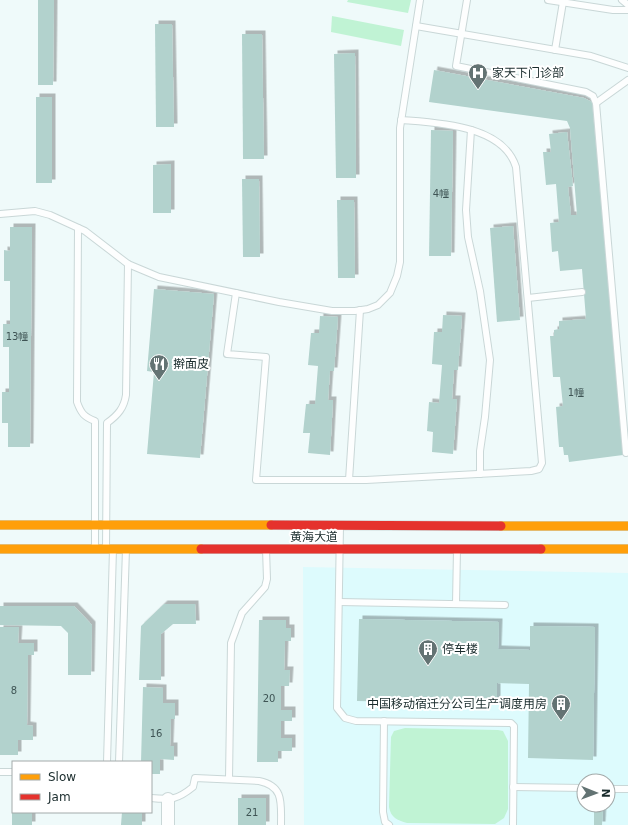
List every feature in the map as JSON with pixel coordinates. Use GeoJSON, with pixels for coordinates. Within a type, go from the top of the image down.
{"type":"FeatureCollection","features":[{"type":"Feature","properties":{"kind":"street","name":"黄海大道"},"geometry":{"type":"LineString","coordinates":[[0,525],[628,526]]}},
{"type":"Feature","properties":{"kind":"street","name":"黄海大道"},"geometry":{"type":"LineString","coordinates":[[0,549],[628,549]]}},
{"type":"Feature","properties":{"kind":"street"},"geometry":{"type":"LineString","coordinates":[[168,799],[168,825]]}},
{"type":"Feature","properties":{"kind":"lane"},"geometry":{"type":"LineString","coordinates":[[0,214],[35,211],[50,215],[85,231],[128,264],[158,277],[332,311],[360,310],[378,305],[390,293],[397,276],[400,262],[401,120],[420,0]]}},
{"type":"Feature","properties":{"kind":"lane"},"geometry":{"type":"LineString","coordinates":[[467,0],[456,66],[586,92],[593,96],[596,103],[626,453]]}},
{"type":"Feature","properties":{"kind":"lane"},"geometry":{"type":"LineString","coordinates":[[548,0],[613,10],[628,10]]}},
{"type":"Feature","properties":{"kind":"lane"},"geometry":{"type":"LineString","coordinates":[[622,0],[628,5]]}},
{"type":"Feature","properties":{"kind":"lane"},"geometry":{"type":"LineString","coordinates":[[555,50],[563,2]]}},
{"type":"Feature","properties":{"kind":"lane"},"geometry":{"type":"LineString","coordinates":[[416,26],[591,56],[628,68]]}},
{"type":"Feature","properties":{"kind":"lane"},"geometry":{"type":"LineString","coordinates":[[596,103],[628,80]]}},
{"type":"Feature","properties":{"kind":"lane"},"geometry":{"type":"LineString","coordinates":[[236,293],[227,354],[266,357],[256,480],[349,480],[480,474],[531,471],[540,469],[542,463],[528,298],[516,167],[513,156],[507,148],[489,135],[471,130],[426,122],[401,120]]}},
{"type":"Feature","properties":{"kind":"lane"},"geometry":{"type":"LineString","coordinates":[[471,130],[466,210],[467,224],[490,360],[486,410],[480,451],[480,474]]}},
{"type":"Feature","properties":{"kind":"lane"},"geometry":{"type":"LineString","coordinates":[[78,228],[77,402],[80,411],[86,417],[95,421],[95,550]]}},
{"type":"Feature","properties":{"kind":"lane"},"geometry":{"type":"LineString","coordinates":[[107,761],[110,549],[106,525],[107,423],[116,417],[122,409],[126,395],[128,264]]}},
{"type":"Feature","properties":{"kind":"lane"},"geometry":{"type":"LineString","coordinates":[[528,298],[582,292]]}},
{"type":"Feature","properties":{"kind":"lane"},"geometry":{"type":"LineString","coordinates":[[349,480],[360,310]]}},
{"type":"Feature","properties":{"kind":"lane"},"geometry":{"type":"LineString","coordinates":[[340,526],[338,708],[341,714],[350,720],[511,723],[514,726],[513,825]]}},
{"type":"Feature","properties":{"kind":"lane"},"geometry":{"type":"LineString","coordinates":[[118,761],[126,549]]}},
{"type":"Feature","properties":{"kind":"lane"},"geometry":{"type":"LineString","coordinates":[[229,779],[231,642],[242,613],[265,587],[267,579],[266,549]]}},
{"type":"Feature","properties":{"kind":"lane"},"geometry":{"type":"LineString","coordinates":[[456,604],[457,549]]}},
{"type":"Feature","properties":{"kind":"lane"},"geometry":{"type":"LineString","coordinates":[[339,602],[506,605]]}},
{"type":"Feature","properties":{"kind":"lane"},"geometry":{"type":"LineString","coordinates":[[384,721],[383,812],[385,822],[389,825]]}},
{"type":"Feature","properties":{"kind":"lane"},"geometry":{"type":"LineString","coordinates":[[0,772],[12,772]]}},
{"type":"Feature","properties":{"kind":"lane"},"geometry":{"type":"LineString","coordinates":[[152,798],[178,798],[193,787],[195,778],[259,780],[269,783],[276,788],[280,797],[281,825]]}},
{"type":"Feature","properties":{"kind":"lane"},"geometry":{"type":"LineString","coordinates":[[513,786],[576,788]]}},
{"type":"Feature","properties":{"kind":"lane"},"geometry":{"type":"LineString","coordinates":[[616,788],[628,789]]}},
{"type":"Feature","properties":{"kind":"shaded area"},"geometry":{"type":"Polygon","coordinates":[[[303,567],[628,573],[628,825],[304,825],[303,567]]]}},
{"type":"Feature","properties":{"kind":"green space"},"geometry":{"type":"Polygon","coordinates":[[[348,0],[411,0],[408,13],[347,2],[348,0]]]}},
{"type":"Feature","properties":{"kind":"green space"},"geometry":{"type":"Polygon","coordinates":[[[332,16],[404,30],[401,46],[331,32],[332,16]]]}},
{"type":"Feature","properties":{"kind":"green space"},"geometry":{"type":"Polygon","coordinates":[[[405,728],[503,731],[508,741],[508,809],[504,818],[495,824],[407,823],[395,818],[391,814],[389,807],[391,737],[394,731],[405,728]]]}},
{"type":"Feature","properties":{"kind":"building"},"geometry":{"type":"Polygon","coordinates":[[[38,0],[54,0],[53,85],[38,85],[38,0]]]}},
{"type":"Feature","properties":{"kind":"building"},"geometry":{"type":"Polygon","coordinates":[[[155,24],[172,24],[174,127],[156,127],[155,24]]]}},
{"type":"Feature","properties":{"kind":"building"},"geometry":{"type":"Polygon","coordinates":[[[242,34],[262,34],[264,159],[243,159],[242,34]]]}},
{"type":"Feature","properties":{"kind":"building"},"geometry":{"type":"Polygon","coordinates":[[[355,53],[356,178],[336,178],[334,54],[355,53]]]}},
{"type":"Feature","properties":{"kind":"building"},"geometry":{"type":"Polygon","coordinates":[[[434,70],[584,98],[592,102],[623,455],[569,462],[568,455],[564,455],[563,447],[559,447],[556,407],[563,406],[560,377],[553,377],[550,336],[554,336],[554,330],[559,329],[559,321],[586,319],[582,269],[560,271],[558,251],[552,252],[550,223],[559,222],[556,184],[546,185],[543,152],[551,152],[549,134],[567,132],[573,186],[568,187],[571,215],[577,215],[570,128],[567,121],[429,102],[434,70]]]}},
{"type":"Feature","properties":{"kind":"building"},"geometry":{"type":"Polygon","coordinates":[[[36,97],[52,97],[52,183],[36,183],[36,97]]]}},
{"type":"Feature","properties":{"kind":"building"},"geometry":{"type":"Polygon","coordinates":[[[431,130],[453,131],[451,256],[429,256],[431,130]]]}},
{"type":"Feature","properties":{"kind":"building"},"geometry":{"type":"Polygon","coordinates":[[[171,164],[171,213],[153,213],[153,165],[171,164]]]}},
{"type":"Feature","properties":{"kind":"building"},"geometry":{"type":"Polygon","coordinates":[[[242,179],[259,179],[260,257],[243,257],[242,179]]]}},
{"type":"Feature","properties":{"kind":"building"},"geometry":{"type":"Polygon","coordinates":[[[337,200],[354,200],[355,278],[338,278],[337,200]]]}},
{"type":"Feature","properties":{"kind":"building"},"geometry":{"type":"Polygon","coordinates":[[[513,226],[520,320],[497,322],[490,228],[513,226]]]}},
{"type":"Feature","properties":{"kind":"building"},"geometry":{"type":"Polygon","coordinates":[[[10,227],[32,227],[30,447],[8,447],[8,423],[2,423],[2,392],[9,392],[9,347],[3,347],[3,324],[10,324],[10,281],[4,281],[4,250],[10,251],[10,227]]]}},
{"type":"Feature","properties":{"kind":"building"},"geometry":{"type":"Polygon","coordinates":[[[154,289],[214,294],[200,458],[147,454],[154,372],[147,371],[154,289]]]}},
{"type":"Feature","properties":{"kind":"building"},"geometry":{"type":"Polygon","coordinates":[[[443,315],[462,316],[458,370],[454,370],[452,399],[457,399],[453,454],[432,452],[433,432],[427,431],[429,402],[439,403],[442,365],[432,364],[434,332],[442,332],[443,315]]]}},
{"type":"Feature","properties":{"kind":"building"},"geometry":{"type":"Polygon","coordinates":[[[320,316],[338,317],[334,371],[330,371],[328,400],[333,400],[330,455],[308,453],[310,433],[303,433],[306,404],[315,404],[318,366],[308,365],[311,333],[319,333],[320,316]]]}},
{"type":"Feature","properties":{"kind":"building"},"geometry":{"type":"Polygon","coordinates":[[[164,604],[195,604],[196,624],[173,624],[161,634],[161,680],[139,680],[141,626],[164,604]]]}},
{"type":"Feature","properties":{"kind":"building"},"geometry":{"type":"Polygon","coordinates":[[[0,606],[74,606],[92,625],[91,675],[68,675],[68,633],[61,626],[0,625],[0,606]]]}},
{"type":"Feature","properties":{"kind":"building"},"geometry":{"type":"Polygon","coordinates":[[[359,619],[499,622],[498,649],[530,650],[530,626],[595,627],[593,760],[528,758],[529,684],[497,683],[497,704],[357,701],[359,619]]]}},
{"type":"Feature","properties":{"kind":"building"},"geometry":{"type":"Polygon","coordinates":[[[259,620],[286,620],[286,628],[291,628],[291,641],[285,641],[284,670],[290,670],[289,686],[281,686],[281,710],[292,710],[292,721],[281,721],[281,738],[292,738],[292,751],[278,751],[278,762],[257,762],[259,620]]]}},
{"type":"Feature","properties":{"kind":"building"},"geometry":{"type":"Polygon","coordinates":[[[0,627],[19,627],[18,643],[34,643],[34,655],[28,655],[27,725],[33,726],[33,740],[18,740],[18,755],[0,755],[0,627]]]}},
{"type":"Feature","properties":{"kind":"building"},"geometry":{"type":"Polygon","coordinates":[[[143,687],[163,688],[163,703],[175,703],[175,719],[171,719],[170,746],[174,746],[174,760],[160,759],[160,774],[152,774],[152,761],[141,761],[143,687]]]}},
{"type":"Feature","properties":{"kind":"building"},"geometry":{"type":"Polygon","coordinates":[[[238,798],[266,798],[266,825],[238,825],[238,798]]]}},
{"type":"Feature","properties":{"kind":"building"},"geometry":{"type":"Polygon","coordinates":[[[12,813],[32,813],[32,825],[12,825],[12,813]]]}},
{"type":"Feature","properties":{"kind":"building"},"geometry":{"type":"Polygon","coordinates":[[[122,813],[142,813],[142,825],[121,825],[122,813]]]}},
{"type":"Feature","properties":{"kind":"building"},"geometry":{"type":"Polygon","coordinates":[[[594,813],[603,813],[602,825],[594,825],[594,813]]]}},
{"type":"Feature","properties":{"kind":"traffic: slow"},"geometry":{"type":"LineString","coordinates":[[0,525],[271,525]]}},
{"type":"Feature","properties":{"kind":"traffic: slow"},"geometry":{"type":"LineString","coordinates":[[501,526],[628,526]]}},
{"type":"Feature","properties":{"kind":"traffic: slow"},"geometry":{"type":"LineString","coordinates":[[0,549],[201,549]]}},
{"type":"Feature","properties":{"kind":"traffic: slow"},"geometry":{"type":"LineString","coordinates":[[541,549],[628,549]]}},
{"type":"Feature","properties":{"kind":"traffic: jam"},"geometry":{"type":"LineString","coordinates":[[271,525],[501,526]]}},
{"type":"Feature","properties":{"kind":"traffic: jam"},"geometry":{"type":"LineString","coordinates":[[201,549],[541,549]]}},
{"type":"Feature","properties":{"kind":"place","name":"家天下门诊部"},"geometry":{"type":"Point","coordinates":[478,90]}},
{"type":"Feature","properties":{"kind":"place","name":"擀面皮"},"geometry":{"type":"Point","coordinates":[159,381]}},
{"type":"Feature","properties":{"kind":"place","name":"停车楼"},"geometry":{"type":"Point","coordinates":[428,666]}},
{"type":"Feature","properties":{"kind":"place","name":"中国移动宿迁分公司生产调度用房"},"geometry":{"type":"Point","coordinates":[561,721]}}]}
